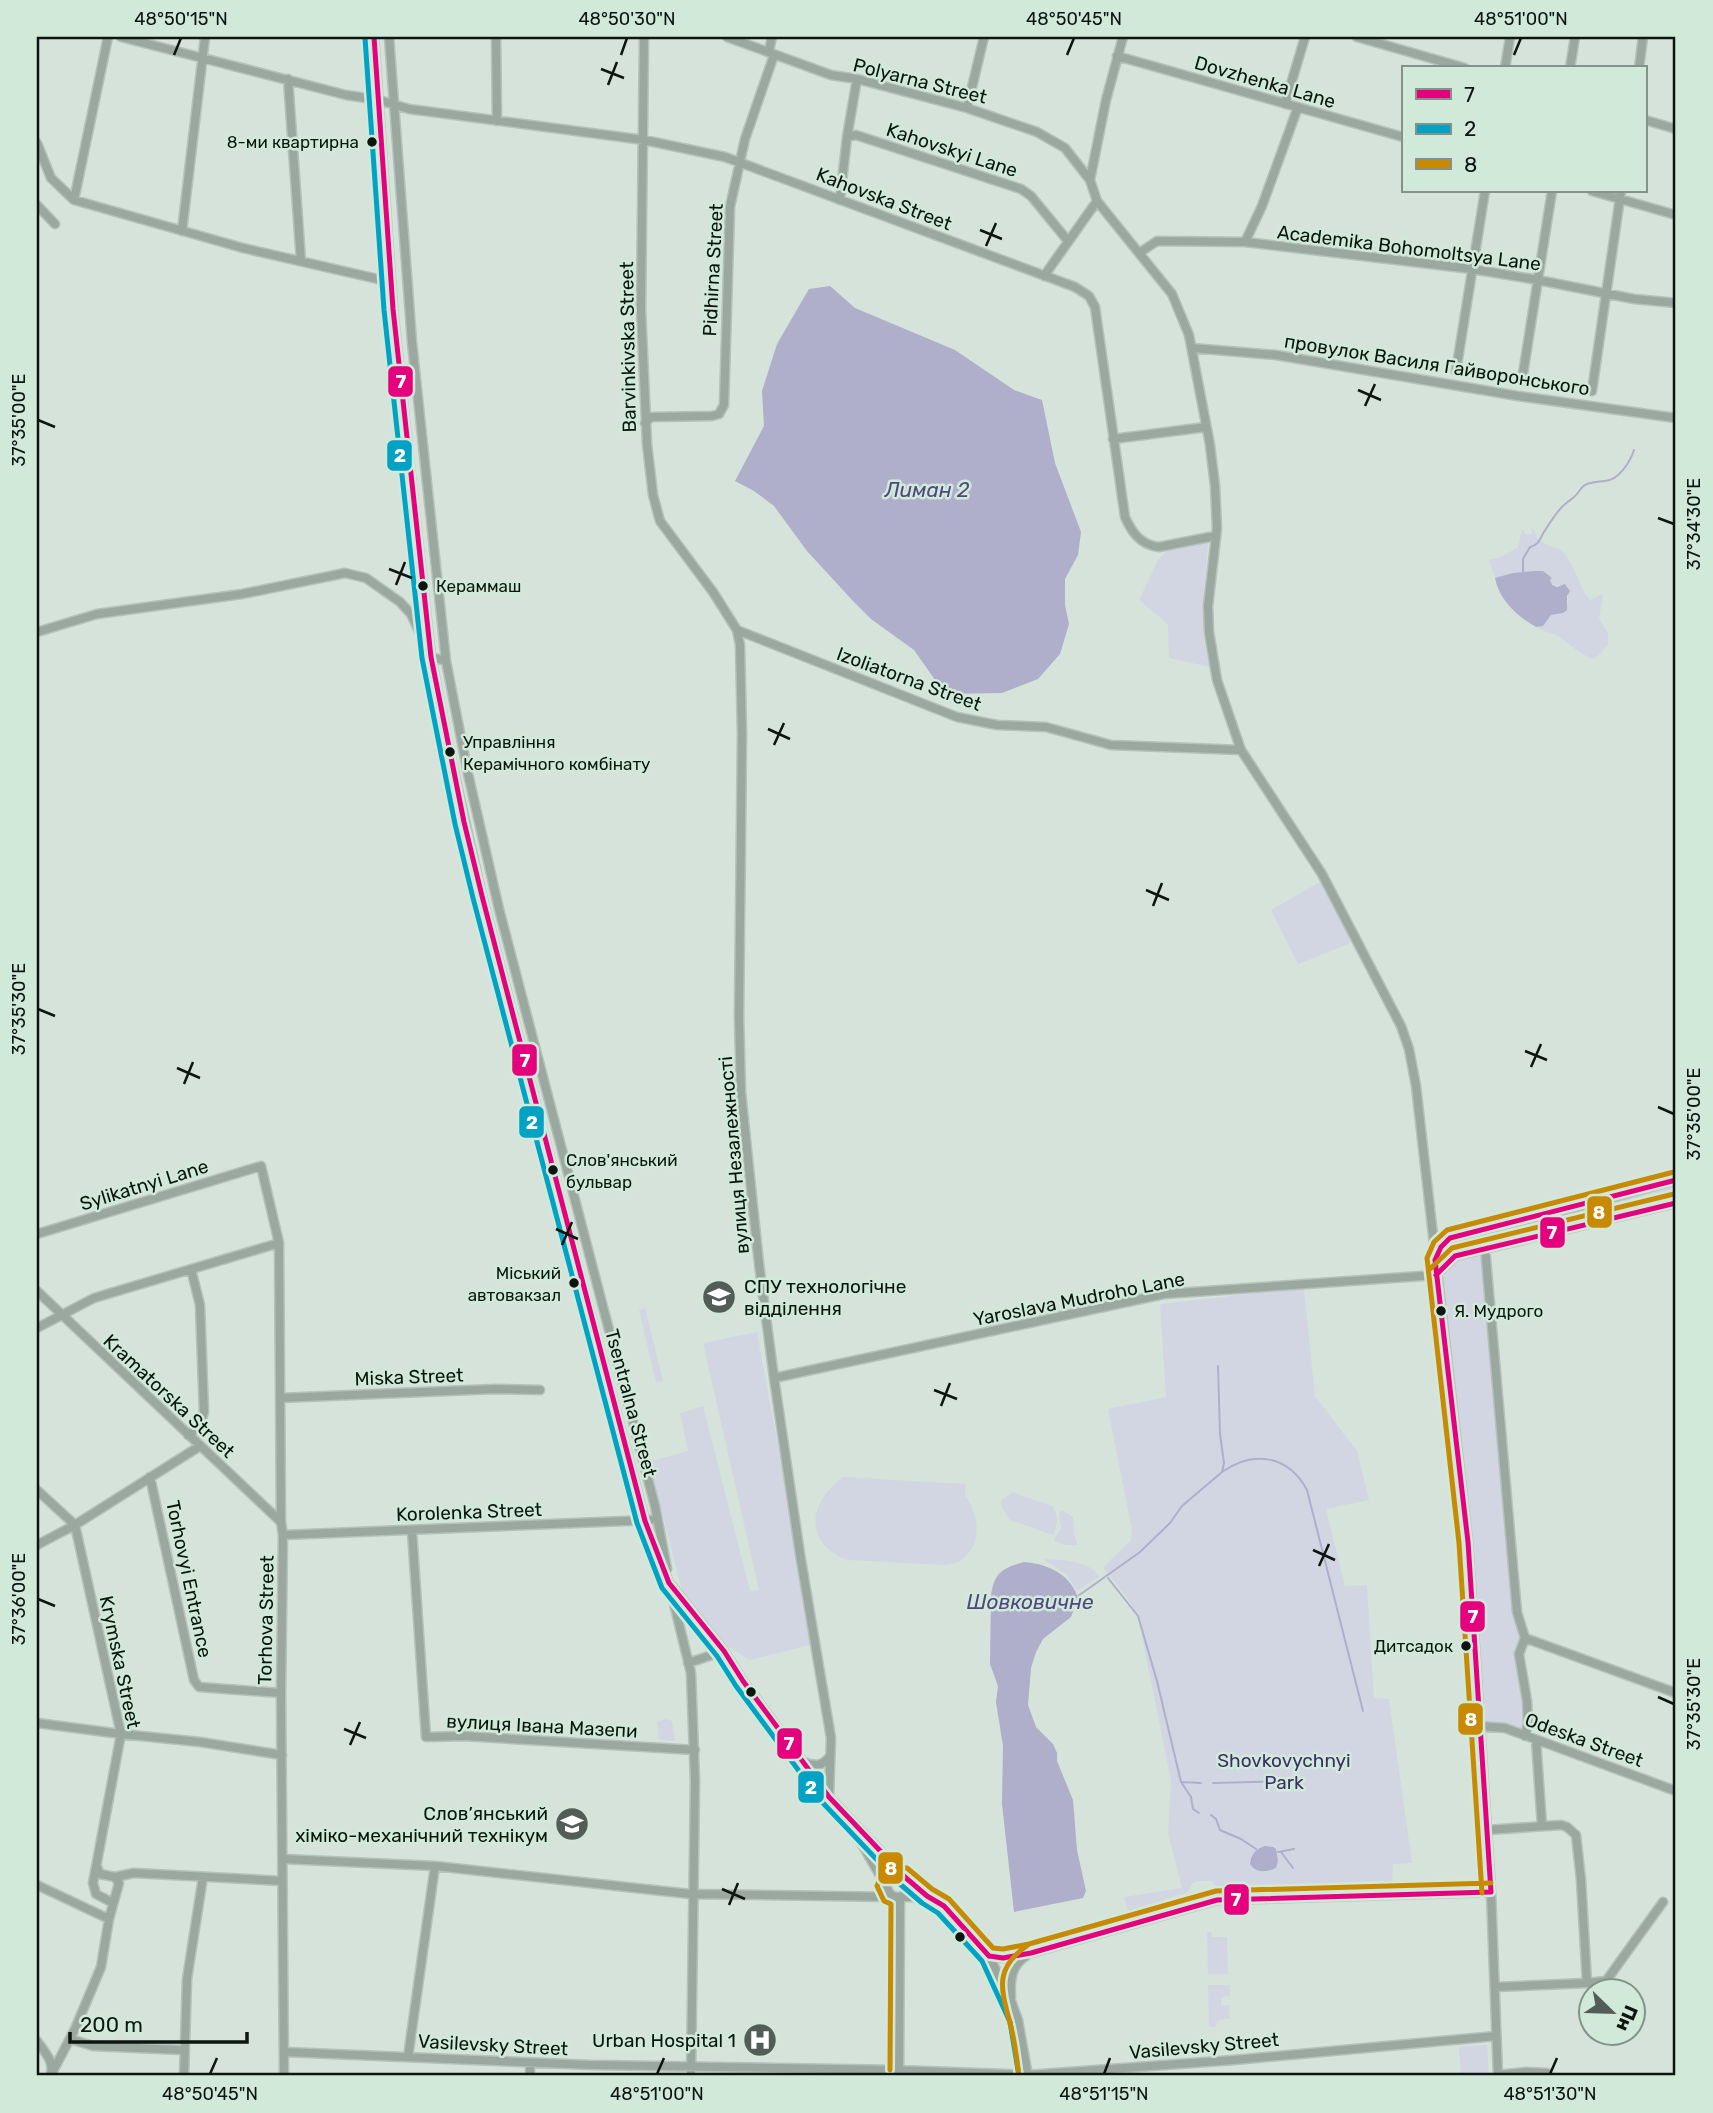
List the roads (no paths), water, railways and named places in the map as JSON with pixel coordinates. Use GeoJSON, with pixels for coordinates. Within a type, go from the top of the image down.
{"type":"FeatureCollection","features":[{"type":"Feature","properties":{"kind":"street"},"geometry":{"type":"LineString","coordinates":[[74,200],[108,37]]}},
{"type":"Feature","properties":{"kind":"street","name":"Kahovska Street"},"geometry":{"type":"LineString","coordinates":[[121,37],[393,105],[644,140],[740,162],[1084,292],[1095,307],[1125,517],[1131,530],[1137,538],[1159,547],[1215,536]]}},
{"type":"Feature","properties":{"kind":"street"},"geometry":{"type":"LineString","coordinates":[[181,231],[205,37]]}},
{"type":"Feature","properties":{"kind":"street","name":"Tsentralna Street"},"geometry":{"type":"LineString","coordinates":[[374,37],[391,282],[431,657],[464,822],[482,896],[645,1521],[669,1583]]}},
{"type":"Feature","properties":{"kind":"street","name":"Tsentralna Street"},"geometry":{"type":"LineString","coordinates":[[388,37],[412,342],[446,661],[468,774],[499,909],[657,1518],[669,1583],[691,1674],[695,1750],[691,2076]]}},
{"type":"Feature","properties":{"kind":"street"},"geometry":{"type":"LineString","coordinates":[[496,37],[498,121]]}},
{"type":"Feature","properties":{"kind":"street","name":"Barvinkivska Street"},"geometry":{"type":"LineString","coordinates":[[644,37],[641,309],[645,423],[653,495],[660,520],[713,592],[737,630]]}},
{"type":"Feature","properties":{"kind":"street","name":"Polyarna Street"},"geometry":{"type":"LineString","coordinates":[[727,37],[831,75],[857,79],[967,108],[1037,132],[1065,148],[1090,180]]}},
{"type":"Feature","properties":{"kind":"street","name":"Pidhirna Street"},"geometry":{"type":"LineString","coordinates":[[645,423],[651,417],[712,416],[719,414],[724,405],[730,207],[745,139],[771,53],[772,37]]}},
{"type":"Feature","properties":{"kind":"street"},"geometry":{"type":"LineString","coordinates":[[967,108],[984,37]]}},
{"type":"Feature","properties":{"kind":"street"},"geometry":{"type":"LineString","coordinates":[[1123,37],[1106,100],[1090,180],[1097,201],[1172,294],[1192,348],[1215,486],[1217,517],[1208,606],[1209,632],[1217,680],[1241,750],[1322,874],[1401,1026],[1409,1049],[1416,1086],[1468,1542],[1487,1830],[1498,2075],[1526,2072],[1547,2073],[1547,2076]]}},
{"type":"Feature","properties":{"kind":"street"},"geometry":{"type":"LineString","coordinates":[[1285,104],[1305,37]]}},
{"type":"Feature","properties":{"kind":"street"},"geometry":{"type":"LineString","coordinates":[[1357,37],[1458,66]]}},
{"type":"Feature","properties":{"kind":"street"},"geometry":{"type":"LineString","coordinates":[[1505,66],[1510,37]]}},
{"type":"Feature","properties":{"kind":"street"},"geometry":{"type":"LineString","coordinates":[[1570,66],[1575,37]]}},
{"type":"Feature","properties":{"kind":"street"},"geometry":{"type":"LineString","coordinates":[[1639,66],[1643,37]]}},
{"type":"Feature","properties":{"kind":"street","name":"Dovzhenka Lane"},"geometry":{"type":"LineString","coordinates":[[1117,56],[1402,137]]}},
{"type":"Feature","properties":{"kind":"street"},"geometry":{"type":"LineString","coordinates":[[288,79],[301,261]]}},
{"type":"Feature","properties":{"kind":"street"},"geometry":{"type":"LineString","coordinates":[[840,200],[857,79]]}},
{"type":"Feature","properties":{"kind":"street"},"geometry":{"type":"LineString","coordinates":[[1245,243],[1262,206],[1298,107]]}},
{"type":"Feature","properties":{"kind":"street"},"geometry":{"type":"LineString","coordinates":[[1646,120],[1676,129]]}},
{"type":"Feature","properties":{"kind":"street","name":"Kahovskyi Lane"},"geometry":{"type":"LineString","coordinates":[[847,137],[856,135],[1021,189],[1031,196],[1068,241]]}},
{"type":"Feature","properties":{"kind":"street"},"geometry":{"type":"LineString","coordinates":[[37,143],[51,178],[74,200],[181,231],[391,282]]}},
{"type":"Feature","properties":{"kind":"street"},"geometry":{"type":"LineString","coordinates":[[1456,371],[1485,192]]}},
{"type":"Feature","properties":{"kind":"street"},"geometry":{"type":"LineString","coordinates":[[1522,380],[1552,192]]}},
{"type":"Feature","properties":{"kind":"street"},"geometry":{"type":"LineString","coordinates":[[1598,192],[1620,195],[1676,215]]}},
{"type":"Feature","properties":{"kind":"street"},"geometry":{"type":"LineString","coordinates":[[1591,391],[1620,195]]}},
{"type":"Feature","properties":{"kind":"street"},"geometry":{"type":"LineString","coordinates":[[1044,276],[1097,201]]}},
{"type":"Feature","properties":{"kind":"street"},"geometry":{"type":"LineString","coordinates":[[37,205],[55,224]]}},
{"type":"Feature","properties":{"kind":"street","name":"Academika Bohomoltsya Lane"},"geometry":{"type":"LineString","coordinates":[[1139,253],[1157,242],[1245,243],[1472,269],[1538,279],[1634,299],[1676,303]]}},
{"type":"Feature","properties":{"kind":"street","name":"провулок Василя Гайворонського"},"geometry":{"type":"LineString","coordinates":[[1192,348],[1276,355],[1518,396],[1676,418]]}},
{"type":"Feature","properties":{"kind":"street"},"geometry":{"type":"LineString","coordinates":[[1113,439],[1206,427]]}},
{"type":"Feature","properties":{"kind":"street"},"geometry":{"type":"LineString","coordinates":[[37,632],[97,614],[242,594],[345,573],[366,578],[400,602],[411,614],[431,657],[446,661]]}},
{"type":"Feature","properties":{"kind":"street","name":"Izoliatorna Street"},"geometry":{"type":"LineString","coordinates":[[737,630],[957,717],[976,722],[1014,727],[1046,727],[1111,745],[1241,750]]}},
{"type":"Feature","properties":{"kind":"street","name":"вулиця Незалежності"},"geometry":{"type":"LineString","coordinates":[[737,630],[743,734],[739,1003],[741,1092],[774,1378],[831,1738],[829,1797]]}},
{"type":"Feature","properties":{"kind":"street","name":"Sylikatnyi Lane"},"geometry":{"type":"LineString","coordinates":[[37,1234],[261,1166]]}},
{"type":"Feature","properties":{"kind":"street","name":"Torhova Street"},"geometry":{"type":"LineString","coordinates":[[261,1166],[279,1243],[283,1535],[281,1693],[284,2076]]}},
{"type":"Feature","properties":{"kind":"street"},"geometry":{"type":"LineString","coordinates":[[1435,1260],[1441,1247],[1450,1238],[1676,1180]]}},
{"type":"Feature","properties":{"kind":"street"},"geometry":{"type":"LineString","coordinates":[[1436,1275],[1455,1256],[1676,1203]]}},
{"type":"Feature","properties":{"kind":"street"},"geometry":{"type":"LineString","coordinates":[[37,1328],[94,1298],[279,1243]]}},
{"type":"Feature","properties":{"kind":"street"},"geometry":{"type":"LineString","coordinates":[[1485,1248],[1517,1612],[1525,1638],[1519,1654],[1527,1701],[1528,1723],[1525,1736]]}},
{"type":"Feature","properties":{"kind":"street"},"geometry":{"type":"LineString","coordinates":[[188,1435],[202,1422],[204,1412],[200,1305],[191,1269]]}},
{"type":"Feature","properties":{"kind":"street","name":"Yaroslava Mudroho Lane"},"geometry":{"type":"LineString","coordinates":[[774,1378],[1164,1294],[1436,1275]]}},
{"type":"Feature","properties":{"kind":"street","name":"Kramatorska Street"},"geometry":{"type":"LineString","coordinates":[[37,1291],[281,1522]]}},
{"type":"Feature","properties":{"kind":"street","name":"Miska Street"},"geometry":{"type":"LineString","coordinates":[[280,1398],[495,1389],[540,1390]]}},
{"type":"Feature","properties":{"kind":"street"},"geometry":{"type":"LineString","coordinates":[[37,1545],[75,1525],[200,1446]]}},
{"type":"Feature","properties":{"kind":"street","name":"Torhovyi Entrance"},"geometry":{"type":"LineString","coordinates":[[150,1477],[194,1680],[199,1687],[281,1693]]}},
{"type":"Feature","properties":{"kind":"street"},"geometry":{"type":"LineString","coordinates":[[37,1490],[75,1525]]}},
{"type":"Feature","properties":{"kind":"street","name":"Korolenka Street"},"geometry":{"type":"LineString","coordinates":[[283,1535],[645,1521],[657,1518]]}},
{"type":"Feature","properties":{"kind":"street","name":"Krymska Street"},"geometry":{"type":"LineString","coordinates":[[75,1525],[121,1734],[93,1883],[94,1891],[100,1898],[113,1903]]}},
{"type":"Feature","properties":{"kind":"street","name":"вулиця Івана Мазепи"},"geometry":{"type":"LineString","coordinates":[[412,1531],[426,1737],[470,1737],[695,1750]]}},
{"type":"Feature","properties":{"kind":"street"},"geometry":{"type":"LineString","coordinates":[[669,1583],[724,1651],[829,1797],[863,1846],[877,1871],[884,1884],[889,1894],[899,1897],[906,1893],[909,1887],[906,1878],[897,1874],[884,1884],[866,1896]]}},
{"type":"Feature","properties":{"kind":"street"},"geometry":{"type":"LineString","coordinates":[[1525,1638],[1676,1693]]}},
{"type":"Feature","properties":{"kind":"street"},"geometry":{"type":"LineString","coordinates":[[688,1662],[724,1651]]}},
{"type":"Feature","properties":{"kind":"street"},"geometry":{"type":"LineString","coordinates":[[37,1723],[200,1742],[282,1755]]}},
{"type":"Feature","properties":{"kind":"street","name":"Odeska Street"},"geometry":{"type":"LineString","coordinates":[[1479,1727],[1505,1728],[1676,1791]]}},
{"type":"Feature","properties":{"kind":"street"},"geometry":{"type":"LineString","coordinates":[[1536,1740],[1542,1826]]}},
{"type":"Feature","properties":{"kind":"street"},"geometry":{"type":"LineString","coordinates":[[815,1779],[813,1772],[819,1765],[830,1760]]}},
{"type":"Feature","properties":{"kind":"street"},"geometry":{"type":"LineString","coordinates":[[815,1779],[821,1778],[830,1760]]}},
{"type":"Feature","properties":{"kind":"street"},"geometry":{"type":"LineString","coordinates":[[802,1762],[819,1765]]}},
{"type":"Feature","properties":{"kind":"street"},"geometry":{"type":"LineString","coordinates":[[829,1797],[906,1878],[944,1906],[989,1956],[1018,2020],[1028,2075]]}},
{"type":"Feature","properties":{"kind":"street"},"geometry":{"type":"LineString","coordinates":[[1487,1830],[1567,1827],[1576,1835],[1587,1976]]}},
{"type":"Feature","properties":{"kind":"street"},"geometry":{"type":"LineString","coordinates":[[283,1859],[435,1866],[694,1894],[914,1897],[944,1906]]}},
{"type":"Feature","properties":{"kind":"street"},"geometry":{"type":"LineString","coordinates":[[97,1866],[101,1874],[115,1877],[134,1873],[282,1881]]}},
{"type":"Feature","properties":{"kind":"street"},"geometry":{"type":"LineString","coordinates":[[408,2057],[435,1866]]}},
{"type":"Feature","properties":{"kind":"street"},"geometry":{"type":"LineString","coordinates":[[52,2074],[101,1967],[118,1886],[124,1878],[134,1873]]}},
{"type":"Feature","properties":{"kind":"street"},"geometry":{"type":"LineString","coordinates":[[115,1877],[118,1886]]}},
{"type":"Feature","properties":{"kind":"street"},"geometry":{"type":"LineString","coordinates":[[184,2076],[187,1979],[203,1877]]}},
{"type":"Feature","properties":{"kind":"street"},"geometry":{"type":"LineString","coordinates":[[37,1885],[109,1919]]}},
{"type":"Feature","properties":{"kind":"street"},"geometry":{"type":"LineString","coordinates":[[989,1956],[1003,1958],[1031,1953],[1217,1900],[1490,1892]]}},
{"type":"Feature","properties":{"kind":"street"},"geometry":{"type":"LineString","coordinates":[[899,1897],[899,2073]]}},
{"type":"Feature","properties":{"kind":"street"},"geometry":{"type":"LineString","coordinates":[[1610,1976],[1662,1902]]}},
{"type":"Feature","properties":{"kind":"street"},"geometry":{"type":"LineString","coordinates":[[1011,2001],[1010,1985],[1014,1968],[1031,1953]]}},
{"type":"Feature","properties":{"kind":"street"},"geometry":{"type":"LineString","coordinates":[[1495,1987],[1576,1983]]}},
{"type":"Feature","properties":{"kind":"street","name":"Vasilevsky Street"},"geometry":{"type":"LineString","coordinates":[[285,2052],[638,2067],[1028,2075],[1496,2036]]}},
{"type":"Feature","properties":{"kind":"street"},"geometry":{"type":"LineString","coordinates":[[69,2039],[93,2046],[183,2050]]}},
{"type":"Feature","properties":{"kind":"street"},"geometry":{"type":"LineString","coordinates":[[37,2043],[50,2060],[52,2074]]}},
{"type":"Feature","properties":{"kind":"street"},"geometry":{"type":"LineString","coordinates":[[530,2063],[530,2076]]}},
{"type":"Feature","properties":{"kind":"water","name":"Лиман 2"},"geometry":{"type":"Polygon","coordinates":[[[830,286],[855,308],[955,350],[1014,390],[1042,400],[1055,463],[1081,532],[1078,555],[1065,579],[1065,605],[1069,624],[1060,654],[1038,679],[1002,693],[945,694],[914,650],[871,619],[853,601],[807,551],[774,506],[735,481],[764,426],[762,391],[777,344],[809,289],[830,286]]]}},
{"type":"Feature","properties":{"kind":"water"},"geometry":{"type":"Polygon","coordinates":[[[1543,571],[1552,578],[1552,585],[1557,587],[1565,584],[1570,591],[1567,596],[1567,610],[1551,615],[1543,626],[1536,627],[1510,607],[1495,578],[1543,571]]]}},
{"type":"Feature","properties":{"kind":"water","name":"Шовковичне"},"geometry":{"type":"Polygon","coordinates":[[[1024,1562],[1051,1568],[1066,1578],[1079,1602],[1071,1617],[1043,1639],[1036,1652],[1031,1668],[1028,1705],[1036,1727],[1053,1744],[1073,1800],[1077,1850],[1086,1891],[1083,1898],[1014,1912],[1002,1804],[1003,1746],[996,1702],[998,1686],[990,1664],[991,1596],[994,1582],[1000,1573],[1024,1562]]]}},
{"type":"Feature","properties":{"kind":"water"},"geometry":{"type":"Polygon","coordinates":[[[1265,1846],[1276,1849],[1278,1861],[1276,1868],[1259,1871],[1250,1864],[1256,1851],[1265,1846]]]}},
{"type":"Feature","properties":{"kind":"waterway"},"geometry":{"type":"LineString","coordinates":[[1523,573],[1523,559],[1530,547],[1536,545],[1561,508],[1585,485],[1610,480],[1619,474],[1634,450]]}},
{"type":"Feature","properties":{"kind":"waterway"},"geometry":{"type":"LineString","coordinates":[[1078,1596],[1140,1552],[1170,1523],[1182,1506],[1222,1472],[1224,1463],[1220,1434],[1218,1366]]}},
{"type":"Feature","properties":{"kind":"waterway"},"geometry":{"type":"LineString","coordinates":[[1222,1472],[1246,1461],[1269,1460],[1290,1469],[1307,1490],[1363,1711]]}},
{"type":"Feature","properties":{"kind":"waterway"},"geometry":{"type":"LineString","coordinates":[[1108,1578],[1138,1616],[1181,1782],[1191,1797],[1193,1809],[1199,1813]]}},
{"type":"Feature","properties":{"kind":"waterway"},"geometry":{"type":"LineString","coordinates":[[1297,1780],[1302,1780]]}},
{"type":"Feature","properties":{"kind":"waterway"},"geometry":{"type":"LineString","coordinates":[[1213,1783],[1291,1781]]}},
{"type":"Feature","properties":{"kind":"waterway"},"geometry":{"type":"LineString","coordinates":[[1181,1782],[1201,1783]]}},
{"type":"Feature","properties":{"kind":"waterway"},"geometry":{"type":"LineString","coordinates":[[1211,1815],[1216,1819],[1220,1830],[1256,1849]]}},
{"type":"Feature","properties":{"kind":"waterway"},"geometry":{"type":"LineString","coordinates":[[1278,1852],[1294,1849]]}},
{"type":"Feature","properties":{"kind":"waterway"},"geometry":{"type":"LineString","coordinates":[[1281,1852],[1293,1868]]}},
{"type":"Feature","properties":{"kind":"place","name":"8-ми квартирна"},"geometry":{"type":"Point","coordinates":[372,142]}},
{"type":"Feature","properties":{"kind":"place","name":"Кераммаш"},"geometry":{"type":"Point","coordinates":[423,586]}},
{"type":"Feature","properties":{"kind":"place","name":"Управління Керамічного комбінату"},"geometry":{"type":"Point","coordinates":[450,752]}},
{"type":"Feature","properties":{"kind":"place","name":"Слов'янський бульвар"},"geometry":{"type":"Point","coordinates":[553,1170]}},
{"type":"Feature","properties":{"kind":"place","name":"Міський автовакзал"},"geometry":{"type":"Point","coordinates":[574,1283]}},
{"type":"Feature","properties":{"kind":"place","name":"СПУ технологічне відділення"},"geometry":{"type":"Point","coordinates":[719,1297]}},
{"type":"Feature","properties":{"kind":"place","name":"Я. Мудрого"},"geometry":{"type":"Point","coordinates":[1441,1311]}},
{"type":"Feature","properties":{"kind":"place","name":"Дитсадок"},"geometry":{"type":"Point","coordinates":[1466,1646]}},
{"type":"Feature","properties":{"kind":"place","name":"Слов’янський хіміко-механічний технікум"},"geometry":{"type":"Point","coordinates":[572,1824]}},
{"type":"Feature","properties":{"kind":"place","name":"Urban Hospital 1"},"geometry":{"type":"Point","coordinates":[760,2040]}},
{"type":"Feature","properties":{"kind":"park label","name":"Shovkovychnyi Park"},"geometry":{"type":"Point","coordinates":[1284,1771]}}]}
